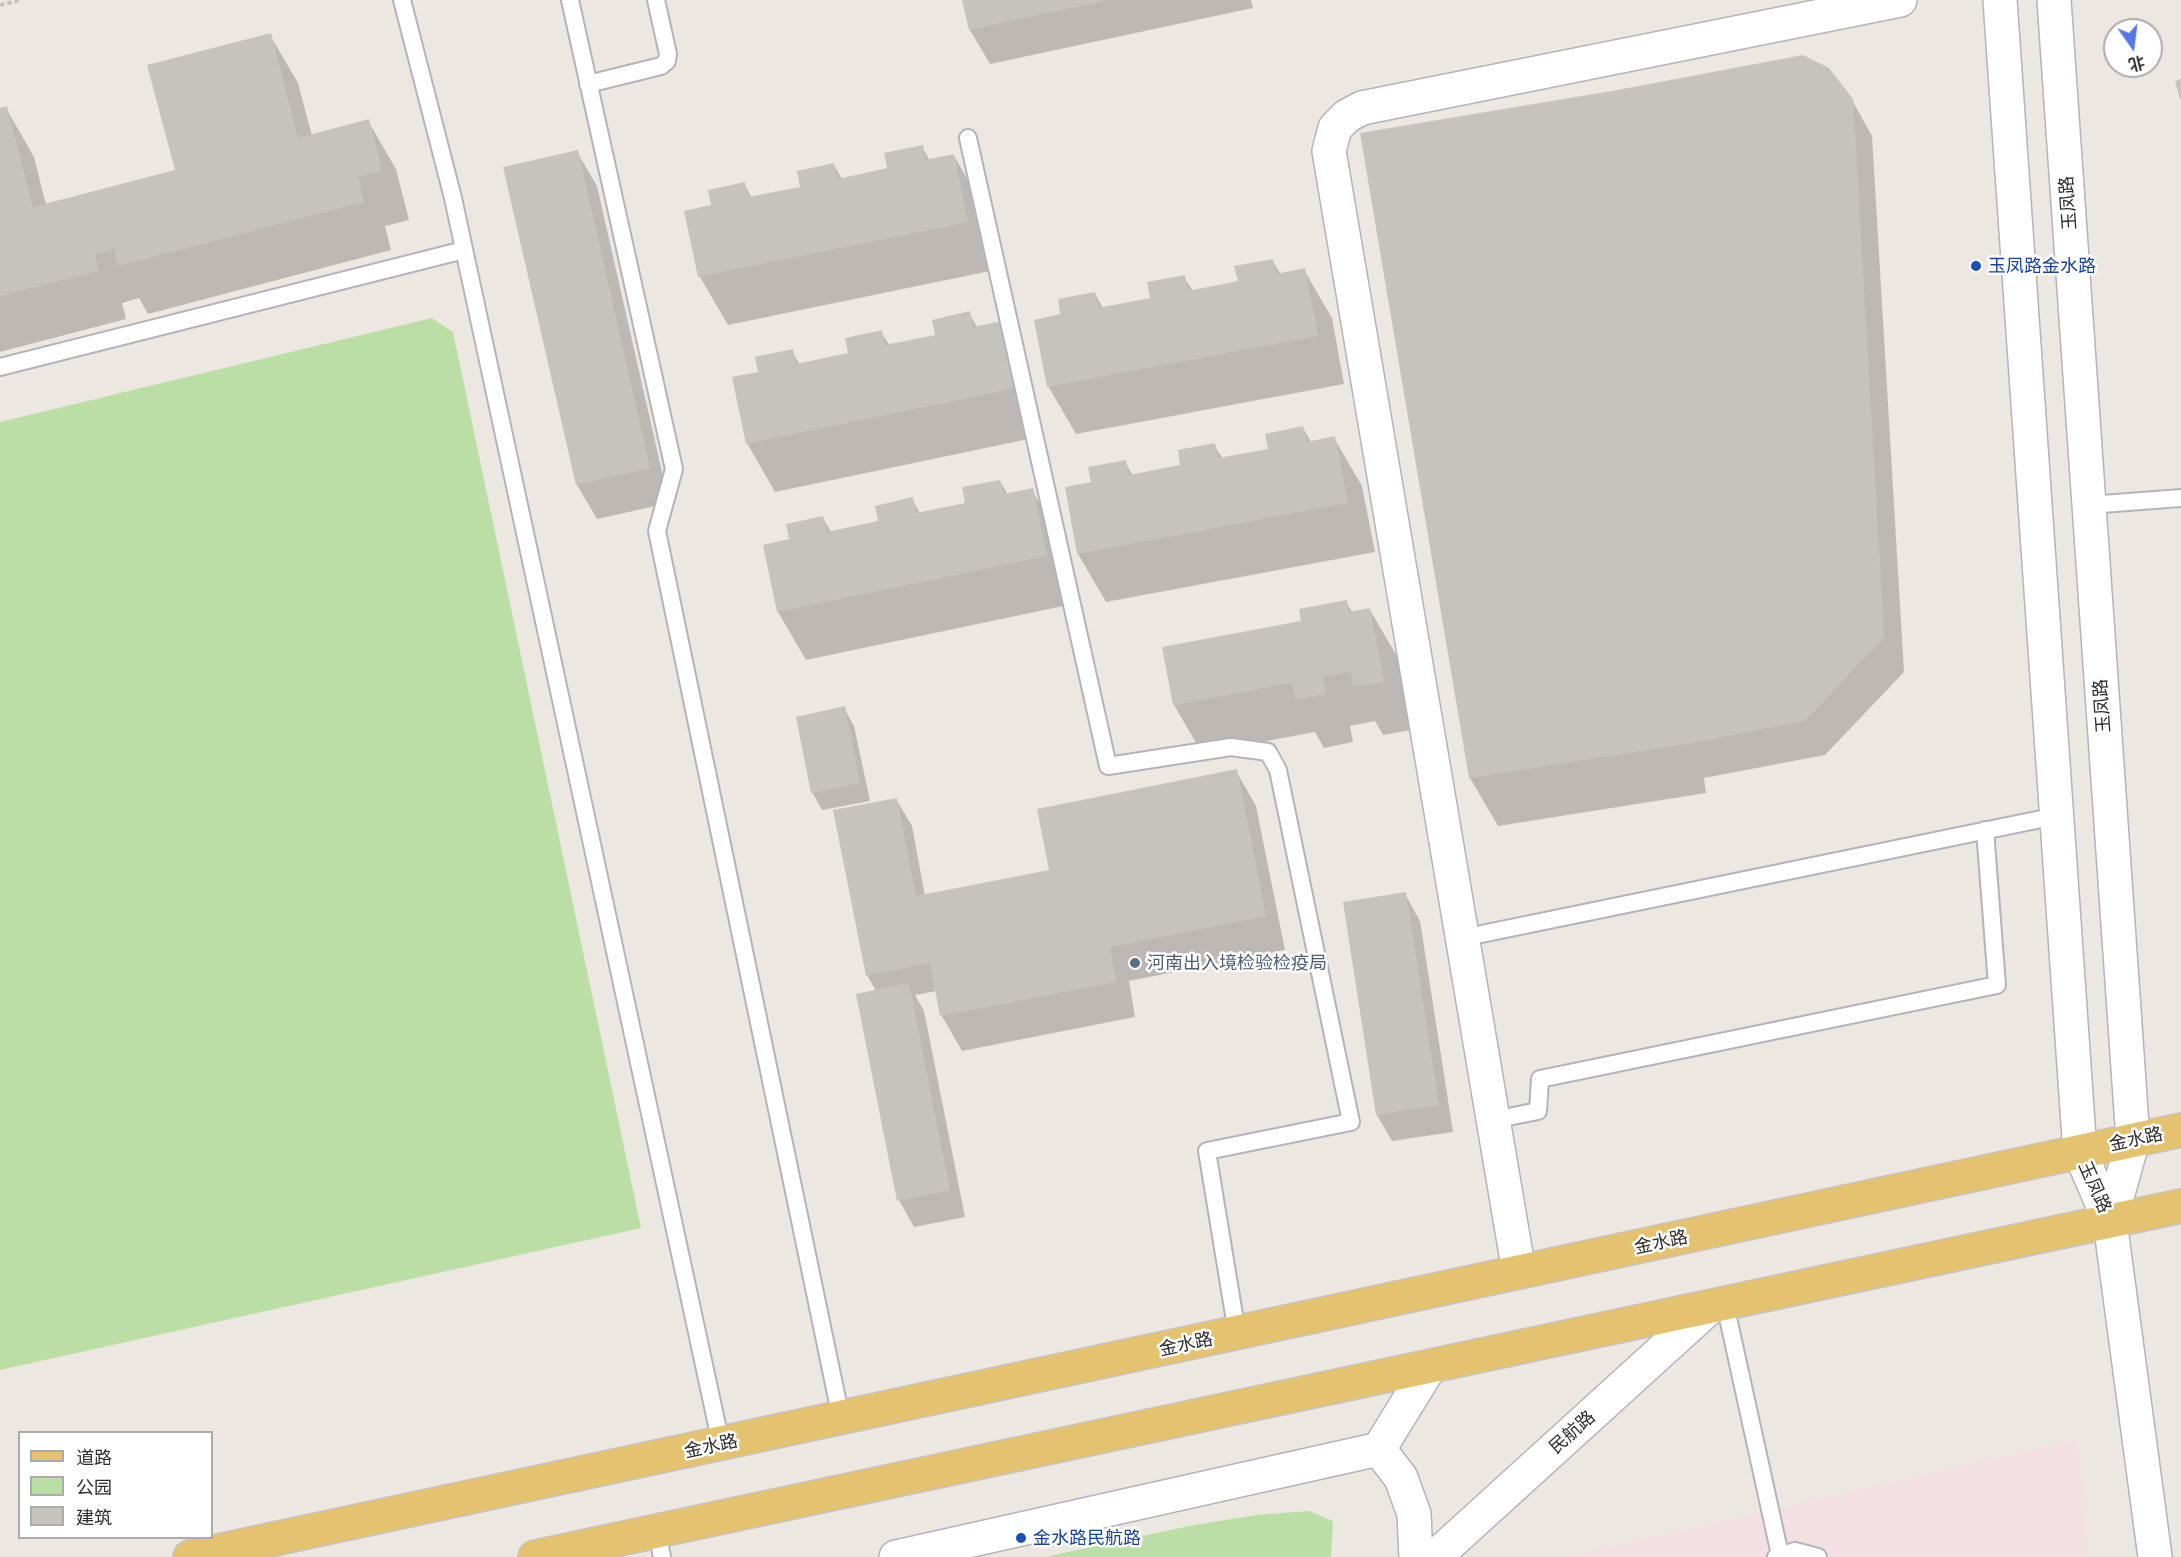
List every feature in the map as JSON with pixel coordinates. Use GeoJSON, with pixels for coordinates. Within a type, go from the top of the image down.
{"type":"FeatureCollection","features":[{"type":"Feature","properties":{"kind":"main road","name":"金水路"},"geometry":{"type":"LineString","coordinates":[[190,1557],[2181,1130]]}},
{"type":"Feature","properties":{"kind":"main road"},"geometry":{"type":"LineString","coordinates":[[535,1557],[659,1544],[1429,1368],[2181,1206]]}},
{"type":"Feature","properties":{"kind":"street"},"geometry":{"type":"LineString","coordinates":[[1519,1272],[1329,151],[1335,128],[1347,116],[1362,108],[1900,0]]}},
{"type":"Feature","properties":{"kind":"street","name":"玉凤路"},"geometry":{"type":"LineString","coordinates":[[2000,0],[2079,1152],[2110,1222]]}},
{"type":"Feature","properties":{"kind":"street","name":"玉凤路"},"geometry":{"type":"LineString","coordinates":[[2054,0],[2133,1140],[2110,1222]]}},
{"type":"Feature","properties":{"kind":"street"},"geometry":{"type":"LineString","coordinates":[[2110,1222],[2155,1557]]}},
{"type":"Feature","properties":{"kind":"street","name":"民航路"},"geometry":{"type":"LineString","coordinates":[[1435,1557],[1717,1306]]}},
{"type":"Feature","properties":{"kind":"street"},"geometry":{"type":"LineString","coordinates":[[896,1557],[1379,1449],[1429,1368]]}},
{"type":"Feature","properties":{"kind":"street"},"geometry":{"type":"LineString","coordinates":[[1379,1449],[1401,1478],[1414,1514],[1416,1557]]}},
{"type":"Feature","properties":{"kind":"lane"},"geometry":{"type":"LineString","coordinates":[[402,0],[464,250],[721,1444]]}},
{"type":"Feature","properties":{"kind":"lane"},"geometry":{"type":"LineString","coordinates":[[570,0],[674,469],[657,531],[841,1418]]}},
{"type":"Feature","properties":{"kind":"lane"},"geometry":{"type":"LineString","coordinates":[[588,84],[661,66],[667,61],[668,54],[656,0]]}},
{"type":"Feature","properties":{"kind":"lane"},"geometry":{"type":"LineString","coordinates":[[968,138],[1108,766],[1231,747],[1268,752],[1278,770],[1351,1122],[1207,1151],[1237,1333]]}},
{"type":"Feature","properties":{"kind":"lane"},"geometry":{"type":"LineString","coordinates":[[0,367],[464,250]]}},
{"type":"Feature","properties":{"kind":"lane"},"geometry":{"type":"LineString","coordinates":[[2089,505],[2181,498]]}},
{"type":"Feature","properties":{"kind":"lane"},"geometry":{"type":"LineString","coordinates":[[1462,938],[2056,816]]}},
{"type":"Feature","properties":{"kind":"lane"},"geometry":{"type":"LineString","coordinates":[[1493,1120],[1538,1111],[1539,1079],[1997,985],[1985,830]]}},
{"type":"Feature","properties":{"kind":"lane"},"geometry":{"type":"LineString","coordinates":[[1717,1306],[1778,1556],[1795,1551],[1818,1557]]}},
{"type":"Feature","properties":{"kind":"path"},"geometry":{"type":"LineString","coordinates":[[0,5],[21,0]]}},
{"type":"Feature","properties":{"kind":"shaded area"},"geometry":{"type":"Polygon","coordinates":[[[2078,1439],[2089,1557],[1564,1557],[2078,1439]]]}},
{"type":"Feature","properties":{"kind":"green space"},"geometry":{"type":"Polygon","coordinates":[[[432,318],[453,332],[641,1228],[0,1370],[0,422],[432,318]]]}},
{"type":"Feature","properties":{"kind":"green space"},"geometry":{"type":"Polygon","coordinates":[[[1309,1511],[1333,1521],[1331,1557],[1045,1557],[1189,1526],[1256,1515],[1309,1511]]]}},
{"type":"Feature","properties":{"kind":"building"},"geometry":{"type":"Polygon","coordinates":[[[962,0],[1104,0],[1104,1],[969,30],[962,0]]]}},
{"type":"Feature","properties":{"kind":"building"},"geometry":{"type":"Polygon","coordinates":[[[271,33],[298,138],[369,119],[382,171],[358,177],[364,202],[118,266],[114,249],[95,255],[99,271],[0,296],[0,108],[7,106],[33,207],[175,170],[147,65],[271,33]]]}},
{"type":"Feature","properties":{"kind":"building"},"geometry":{"type":"Polygon","coordinates":[[[1803,55],[1829,68],[1853,99],[1884,637],[1805,721],[1680,745],[1469,778],[1360,133],[1612,91],[1803,55]]]}},
{"type":"Feature","properties":{"kind":"building"},"geometry":{"type":"Polygon","coordinates":[[[2181,79],[2181,99],[2180,99],[2175,81],[2181,79]]]}},
{"type":"Feature","properties":{"kind":"building"},"geometry":{"type":"Polygon","coordinates":[[[923,145],[925,160],[954,154],[968,222],[698,277],[684,211],[711,205],[708,190],[745,182],[748,197],[800,187],[797,171],[834,163],[838,179],[887,168],[884,153],[923,145]]]}},
{"type":"Feature","properties":{"kind":"building"},"geometry":{"type":"Polygon","coordinates":[[[578,150],[650,468],[576,485],[503,167],[578,150]]]}},
{"type":"Feature","properties":{"kind":"building"},"geometry":{"type":"Polygon","coordinates":[[[1273,259],[1276,274],[1305,268],[1318,336],[1047,387],[1034,320],[1060,314],[1058,299],[1095,292],[1098,308],[1150,298],[1147,282],[1185,275],[1188,291],[1238,281],[1234,266],[1273,259]]]}},
{"type":"Feature","properties":{"kind":"building"},"geometry":{"type":"Polygon","coordinates":[[[970,311],[973,327],[1002,321],[1016,388],[746,444],[732,377],[758,372],[755,357],[793,349],[796,364],[848,353],[845,338],[882,330],[885,345],[935,335],[932,320],[970,311]]]}},
{"type":"Feature","properties":{"kind":"building"},"geometry":{"type":"Polygon","coordinates":[[[1303,426],[1307,442],[1335,436],[1348,503],[1077,554],[1065,487],[1091,482],[1088,467],[1126,460],[1129,475],[1180,465],[1178,450],[1215,443],[1218,458],[1268,449],[1265,434],[1303,426]]]}},
{"type":"Feature","properties":{"kind":"building"},"geometry":{"type":"Polygon","coordinates":[[[1000,480],[1004,494],[1033,488],[1047,556],[777,612],[763,545],[789,539],[786,524],[823,516],[827,532],[878,521],[875,506],[913,497],[916,513],[965,503],[962,487],[1000,480]]]}},
{"type":"Feature","properties":{"kind":"building"},"geometry":{"type":"Polygon","coordinates":[[[1347,600],[1349,612],[1370,608],[1384,682],[1353,687],[1351,672],[1323,677],[1326,694],[1295,700],[1292,683],[1173,705],[1162,647],[1301,621],[1299,609],[1347,600]]]}},
{"type":"Feature","properties":{"kind":"building"},"geometry":{"type":"Polygon","coordinates":[[[845,706],[860,783],[811,793],[796,717],[845,706]]]}},
{"type":"Feature","properties":{"kind":"building"},"geometry":{"type":"Polygon","coordinates":[[[1237,769],[1266,916],[1110,947],[1116,982],[940,1016],[930,963],[866,976],[833,810],[897,798],[916,896],[1049,870],[1037,809],[1237,769]]]}},
{"type":"Feature","properties":{"kind":"building"},"geometry":{"type":"Polygon","coordinates":[[[1406,892],[1439,1105],[1376,1115],[1343,902],[1406,892]]]}},
{"type":"Feature","properties":{"kind":"building"},"geometry":{"type":"Polygon","coordinates":[[[909,983],[950,1190],[897,1201],[856,994],[909,983]]]}},
{"type":"Feature","properties":{"kind":"place","name":"玉凤路金水路"},"geometry":{"type":"Point","coordinates":[1976,266]}},
{"type":"Feature","properties":{"kind":"place","name":"河南出入境检验检疫局"},"geometry":{"type":"Point","coordinates":[1135,963]}},
{"type":"Feature","properties":{"kind":"place","name":"金水路民航路"},"geometry":{"type":"Point","coordinates":[1021,1538]}}]}
